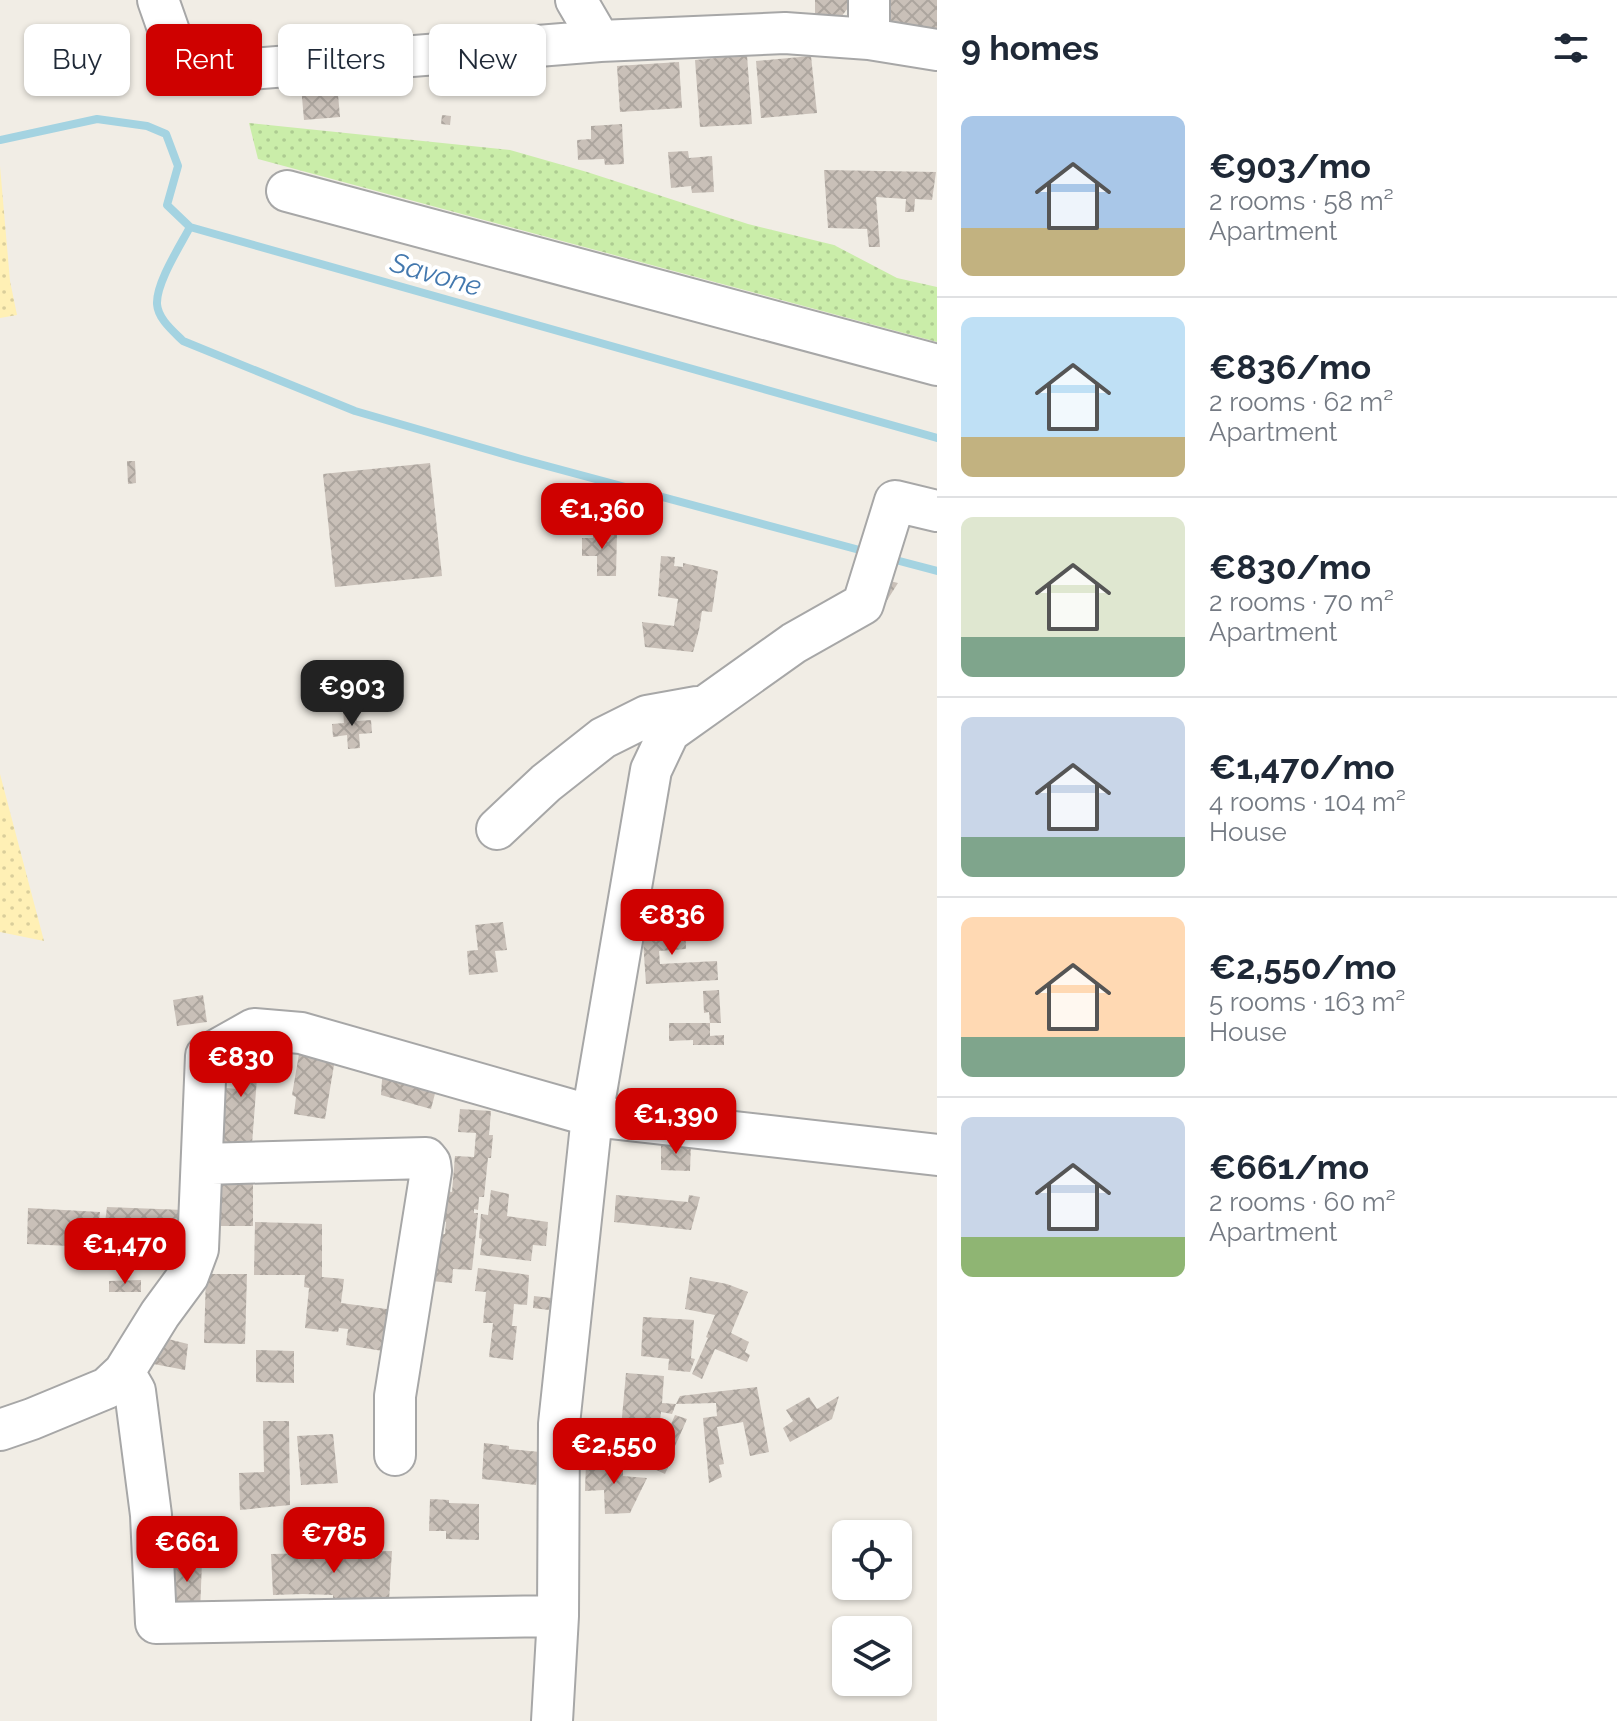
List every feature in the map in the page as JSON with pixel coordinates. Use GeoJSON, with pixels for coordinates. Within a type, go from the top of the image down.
{"type":"FeatureCollection","features":[{"type":"Feature","properties":{"kind":"street"},"geometry":{"type":"LineString","coordinates":[[158,0],[177,54],[238,70],[600,41],[785,33],[869,39],[937,50]]}},
{"type":"Feature","properties":{"kind":"street"},"geometry":{"type":"LineString","coordinates":[[576,0],[600,41]]}},
{"type":"Feature","properties":{"kind":"street"},"geometry":{"type":"LineString","coordinates":[[869,0],[869,39]]}},
{"type":"Feature","properties":{"kind":"street"},"geometry":{"type":"LineString","coordinates":[[287,191],[937,365]]}},
{"type":"Feature","properties":{"kind":"street"},"geometry":{"type":"LineString","coordinates":[[552,1721],[558,1616],[559,1424],[592,1116],[651,770],[669,732],[794,643],[863,604],[895,501],[937,511]]}},
{"type":"Feature","properties":{"kind":"street"},"geometry":{"type":"LineString","coordinates":[[497,829],[546,783],[603,738],[647,716],[706,706]]}},
{"type":"Feature","properties":{"kind":"street"},"geometry":{"type":"LineString","coordinates":[[0,1430],[107,1388],[124,1372],[188,1276],[198,1249],[206,1056],[254,1029],[301,1033],[592,1116],[937,1155]]}},
{"type":"Feature","properties":{"kind":"street"},"geometry":{"type":"LineString","coordinates":[[203,1164],[426,1158],[430,1163],[395,1396],[395,1455]]}},
{"type":"Feature","properties":{"kind":"street"},"geometry":{"type":"LineString","coordinates":[[124,1372],[135,1391],[151,1515],[156,1623],[558,1616]]}},
{"type":"Feature","properties":{"kind":"green space"},"geometry":{"type":"Polygon","coordinates":[[[249,123],[510,150],[748,224],[834,245],[897,278],[937,287],[937,342],[258,159],[249,123]]]}},
{"type":"Feature","properties":{"kind":"sand"},"geometry":{"type":"Polygon","coordinates":[[[0,166],[10,281],[17,315],[0,318],[0,166]]]}},
{"type":"Feature","properties":{"kind":"sand"},"geometry":{"type":"Polygon","coordinates":[[[0,774],[44,941],[0,932],[0,774]]]}},
{"type":"Feature","properties":{"kind":"building"},"geometry":{"type":"Polygon","coordinates":[[[815,0],[848,0],[848,8],[841,17],[815,17],[815,0]]]}},
{"type":"Feature","properties":{"kind":"building"},"geometry":{"type":"Polygon","coordinates":[[[883,0],[937,0],[937,31],[886,24],[883,0]]]}},
{"type":"Feature","properties":{"kind":"building"},"geometry":{"type":"Polygon","coordinates":[[[747,55],[752,124],[700,127],[695,60],[747,55]]]}},
{"type":"Feature","properties":{"kind":"building"},"geometry":{"type":"Polygon","coordinates":[[[811,56],[817,113],[761,118],[756,61],[811,56]]]}},
{"type":"Feature","properties":{"kind":"building"},"geometry":{"type":"Polygon","coordinates":[[[679,62],[682,108],[620,112],[617,66],[679,62]]]}},
{"type":"Feature","properties":{"kind":"building"},"geometry":{"type":"Polygon","coordinates":[[[302,96],[338,96],[340,117],[304,120],[302,96]]]}},
{"type":"Feature","properties":{"kind":"building"},"geometry":{"type":"Polygon","coordinates":[[[442,115],[451,116],[450,125],[441,124],[442,115]]]}},
{"type":"Feature","properties":{"kind":"building"},"geometry":{"type":"Polygon","coordinates":[[[622,124],[624,164],[605,165],[604,159],[578,160],[577,140],[591,139],[591,126],[622,124]]]}},
{"type":"Feature","properties":{"kind":"building"},"geometry":{"type":"Polygon","coordinates":[[[688,151],[689,158],[712,156],[714,192],[692,193],[691,186],[671,188],[668,152],[688,151]]]}},
{"type":"Feature","properties":{"kind":"building"},"geometry":{"type":"Polygon","coordinates":[[[824,170],[936,172],[932,200],[915,199],[914,212],[905,212],[906,199],[876,197],[880,247],[869,247],[867,229],[828,228],[824,170]]]}},
{"type":"Feature","properties":{"kind":"building"},"geometry":{"type":"Polygon","coordinates":[[[127,461],[135,461],[136,483],[128,484],[127,461]]]}},
{"type":"Feature","properties":{"kind":"building"},"geometry":{"type":"Polygon","coordinates":[[[430,463],[442,576],[335,587],[323,474],[430,463]]]}},
{"type":"Feature","properties":{"kind":"building"},"geometry":{"type":"Polygon","coordinates":[[[593,530],[617,532],[616,576],[597,576],[597,556],[582,556],[582,538],[593,538],[593,530]]]}},
{"type":"Feature","properties":{"kind":"building"},"geometry":{"type":"Polygon","coordinates":[[[661,556],[675,557],[674,566],[683,567],[683,563],[718,571],[712,612],[702,611],[693,652],[645,647],[642,622],[674,626],[678,599],[658,596],[661,556]]]}},
{"type":"Feature","properties":{"kind":"building"},"geometry":{"type":"Polygon","coordinates":[[[886,580],[898,583],[886,602],[876,596],[886,580]]]}},
{"type":"Feature","properties":{"kind":"building"},"geometry":{"type":"Polygon","coordinates":[[[356,708],[357,721],[371,720],[372,733],[359,734],[360,748],[348,749],[347,735],[333,737],[332,724],[344,723],[343,709],[356,708]]]}},
{"type":"Feature","properties":{"kind":"building"},"geometry":{"type":"Polygon","coordinates":[[[503,922],[507,950],[495,951],[498,972],[469,975],[467,951],[478,950],[475,925],[503,922]]]}},
{"type":"Feature","properties":{"kind":"building"},"geometry":{"type":"Polygon","coordinates":[[[685,924],[686,949],[659,951],[660,964],[717,961],[718,980],[646,984],[642,926],[685,924]]]}},
{"type":"Feature","properties":{"kind":"building"},"geometry":{"type":"Polygon","coordinates":[[[719,990],[721,1023],[710,1023],[709,1012],[704,1013],[703,991],[719,990]]]}},
{"type":"Feature","properties":{"kind":"building"},"geometry":{"type":"Polygon","coordinates":[[[203,995],[207,1022],[177,1026],[173,1000],[203,995]]]}},
{"type":"Feature","properties":{"kind":"building"},"geometry":{"type":"Polygon","coordinates":[[[669,1023],[710,1023],[710,1036],[724,1035],[724,1045],[693,1045],[693,1040],[669,1041],[669,1023]]]}},
{"type":"Feature","properties":{"kind":"building"},"geometry":{"type":"Polygon","coordinates":[[[257,1044],[276,1045],[273,1079],[257,1078],[252,1144],[211,1141],[215,1087],[237,1089],[239,1061],[256,1062],[257,1044]]]}},
{"type":"Feature","properties":{"kind":"building"},"geometry":{"type":"Polygon","coordinates":[[[299,1054],[335,1059],[325,1119],[294,1114],[296,1097],[292,1095],[299,1054]]]}},
{"type":"Feature","properties":{"kind":"building"},"geometry":{"type":"Polygon","coordinates":[[[383,1065],[438,1082],[431,1109],[381,1095],[383,1065]]]}},
{"type":"Feature","properties":{"kind":"building"},"geometry":{"type":"Polygon","coordinates":[[[460,1109],[491,1111],[491,1158],[488,1158],[484,1197],[479,1197],[478,1210],[474,1209],[474,1213],[478,1213],[472,1270],[453,1269],[452,1283],[431,1281],[439,1234],[445,1234],[447,1191],[452,1192],[455,1156],[474,1157],[476,1133],[458,1132],[460,1109]]]}},
{"type":"Feature","properties":{"kind":"building"},"geometry":{"type":"Polygon","coordinates":[[[661,1142],[691,1143],[690,1171],[661,1170],[661,1142]]]}},
{"type":"Feature","properties":{"kind":"building"},"geometry":{"type":"Polygon","coordinates":[[[221,1178],[253,1178],[253,1226],[221,1226],[221,1178]]]}},
{"type":"Feature","properties":{"kind":"building"},"geometry":{"type":"Polygon","coordinates":[[[491,1190],[509,1194],[507,1216],[548,1222],[546,1246],[533,1245],[531,1261],[480,1255],[481,1214],[488,1215],[491,1190]]]}},
{"type":"Feature","properties":{"kind":"building"},"geometry":{"type":"Polygon","coordinates":[[[616,1195],[688,1202],[689,1195],[700,1197],[691,1230],[614,1222],[616,1195]]]}},
{"type":"Feature","properties":{"kind":"building"},"geometry":{"type":"Polygon","coordinates":[[[107,1207],[184,1210],[177,1249],[119,1246],[117,1266],[95,1264],[96,1251],[27,1244],[28,1208],[100,1212],[98,1230],[104,1230],[107,1207]]]}},
{"type":"Feature","properties":{"kind":"building"},"geometry":{"type":"Polygon","coordinates":[[[255,1222],[322,1224],[322,1277],[344,1279],[341,1303],[394,1310],[389,1352],[346,1345],[348,1329],[339,1328],[338,1332],[305,1328],[309,1288],[304,1287],[305,1275],[254,1275],[255,1222]]]}},
{"type":"Feature","properties":{"kind":"building"},"geometry":{"type":"Polygon","coordinates":[[[478,1268],[529,1275],[527,1305],[514,1304],[512,1326],[517,1326],[513,1360],[489,1357],[493,1323],[483,1323],[486,1292],[475,1291],[478,1268]]]}},
{"type":"Feature","properties":{"kind":"building"},"geometry":{"type":"Polygon","coordinates":[[[206,1274],[247,1274],[245,1344],[204,1343],[206,1274]]]}},
{"type":"Feature","properties":{"kind":"building"},"geometry":{"type":"Polygon","coordinates":[[[690,1277],[727,1284],[748,1292],[731,1333],[749,1342],[745,1352],[750,1355],[747,1362],[715,1349],[702,1379],[692,1374],[715,1315],[685,1309],[690,1277]]]}},
{"type":"Feature","properties":{"kind":"building"},"geometry":{"type":"Polygon","coordinates":[[[141,1280],[141,1292],[109,1292],[109,1281],[141,1280]]]}},
{"type":"Feature","properties":{"kind":"building"},"geometry":{"type":"Polygon","coordinates":[[[534,1296],[551,1298],[549,1310],[533,1308],[534,1296]]]}},
{"type":"Feature","properties":{"kind":"building"},"geometry":{"type":"Polygon","coordinates":[[[643,1317],[694,1320],[691,1358],[695,1359],[690,1372],[668,1370],[669,1359],[641,1356],[643,1317]]]}},
{"type":"Feature","properties":{"kind":"building"},"geometry":{"type":"Polygon","coordinates":[[[152,1335],[188,1344],[185,1370],[143,1362],[152,1335]]]}},
{"type":"Feature","properties":{"kind":"building"},"geometry":{"type":"Polygon","coordinates":[[[256,1350],[294,1351],[294,1383],[256,1382],[256,1350]]]}},
{"type":"Feature","properties":{"kind":"building"},"geometry":{"type":"Polygon","coordinates":[[[626,1373],[664,1376],[662,1403],[676,1404],[672,1414],[661,1412],[659,1431],[621,1428],[626,1373]]]}},
{"type":"Feature","properties":{"kind":"building"},"geometry":{"type":"Polygon","coordinates":[[[757,1387],[769,1452],[750,1456],[743,1422],[717,1427],[724,1464],[719,1465],[722,1477],[709,1483],[703,1418],[717,1416],[716,1403],[676,1404],[680,1396],[757,1387]]]}},
{"type":"Feature","properties":{"kind":"building"},"geometry":{"type":"Polygon","coordinates":[[[839,1396],[832,1419],[790,1442],[783,1428],[793,1421],[786,1410],[809,1397],[817,1409],[839,1396]]]}},
{"type":"Feature","properties":{"kind":"building"},"geometry":{"type":"Polygon","coordinates":[[[675,1415],[687,1419],[665,1474],[652,1468],[675,1415]]]}},
{"type":"Feature","properties":{"kind":"building"},"geometry":{"type":"Polygon","coordinates":[[[263,1421],[289,1421],[290,1505],[240,1510],[239,1473],[264,1472],[263,1421]]]}},
{"type":"Feature","properties":{"kind":"building"},"geometry":{"type":"Polygon","coordinates":[[[333,1434],[338,1483],[301,1485],[297,1436],[333,1434]]]}},
{"type":"Feature","properties":{"kind":"building"},"geometry":{"type":"Polygon","coordinates":[[[484,1443],[540,1452],[536,1485],[482,1479],[484,1443]]]}},
{"type":"Feature","properties":{"kind":"building"},"geometry":{"type":"Polygon","coordinates":[[[586,1462],[623,1462],[623,1476],[647,1478],[630,1513],[605,1514],[604,1490],[585,1491],[586,1462]]]}},
{"type":"Feature","properties":{"kind":"building"},"geometry":{"type":"Polygon","coordinates":[[[430,1499],[479,1504],[479,1540],[446,1539],[446,1531],[429,1531],[430,1499]]]}},
{"type":"Feature","properties":{"kind":"building"},"geometry":{"type":"Polygon","coordinates":[[[338,1508],[338,1526],[303,1524],[305,1510],[338,1508]]]}},
{"type":"Feature","properties":{"kind":"building"},"geometry":{"type":"Polygon","coordinates":[[[392,1551],[389,1601],[333,1598],[333,1595],[273,1595],[271,1554],[392,1551]]]}},
{"type":"Feature","properties":{"kind":"building"},"geometry":{"type":"Polygon","coordinates":[[[172,1561],[202,1561],[200,1613],[171,1603],[172,1561]]]}},
{"type":"Feature","properties":{"kind":"waterway","name":"Savone"},"geometry":{"type":"LineString","coordinates":[[0,140],[97,119],[147,126],[166,134],[178,166],[167,205],[190,227],[937,438]]}},
{"type":"Feature","properties":{"kind":"waterway"},"geometry":{"type":"LineString","coordinates":[[190,227],[164,275],[157,304],[163,320],[183,341],[355,411],[867,552]]}},
{"type":"Feature","properties":{"kind":"waterway"},"geometry":{"type":"LineString","coordinates":[[888,558],[937,571]]}}]}
